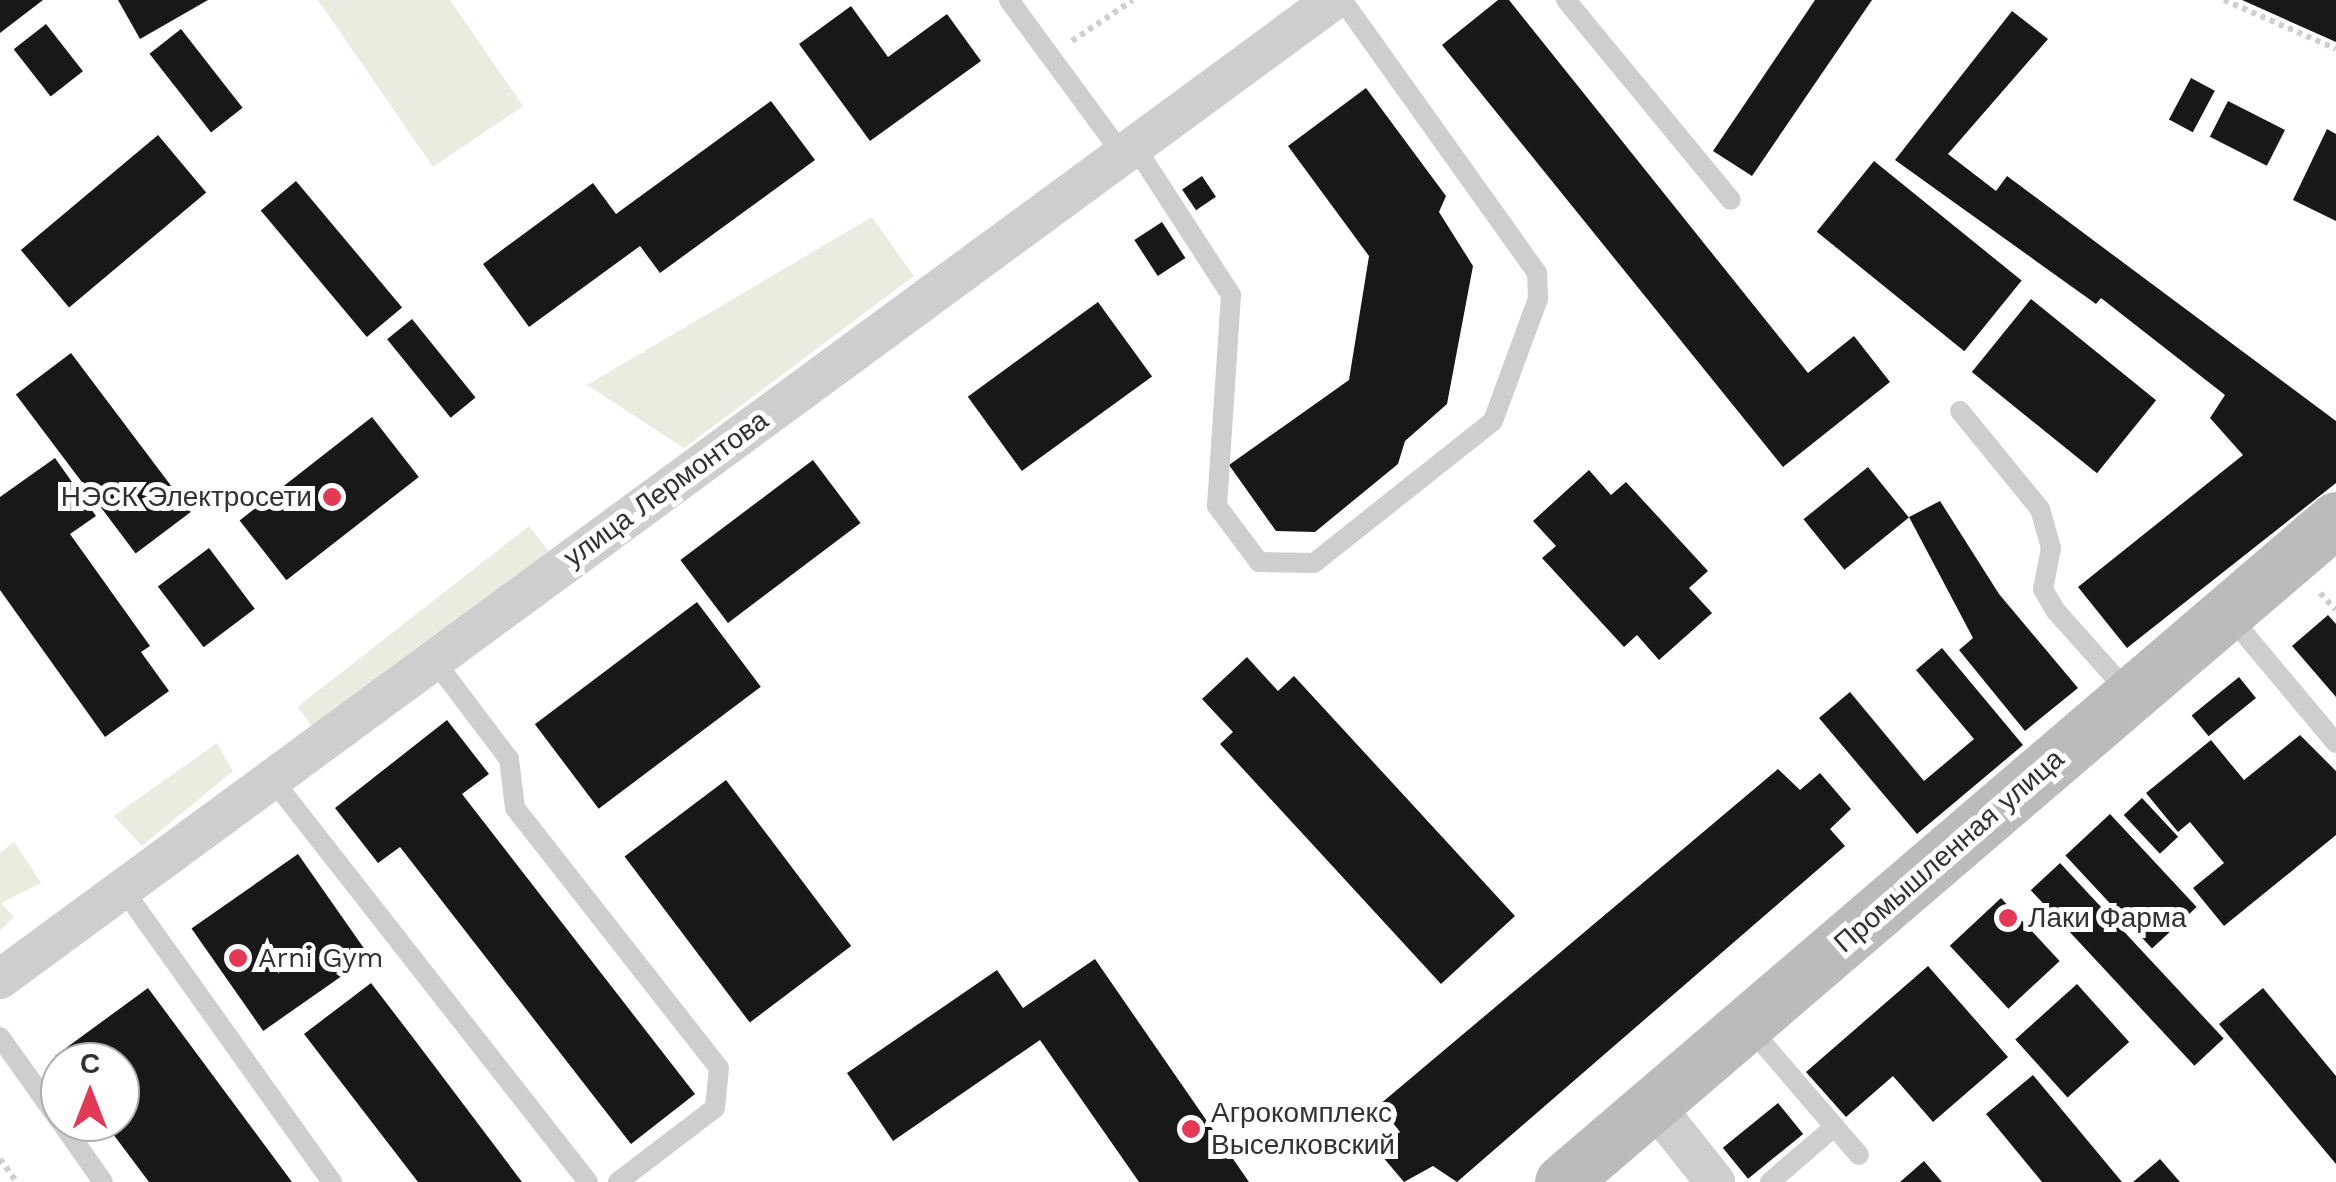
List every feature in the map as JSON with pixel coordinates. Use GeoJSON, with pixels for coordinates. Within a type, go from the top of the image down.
{"type":"FeatureCollection","features":[{"type":"Feature","properties":{"kind":"street","name":"улица Лермонтова"},"geometry":{"type":"LineString","coordinates":[[0,979],[1333,0]]}},
{"type":"Feature","properties":{"kind":"street","name":"Промышленная улица"},"geometry":{"type":"LineString","coordinates":[[1562,1182],[2336,519]]}},
{"type":"Feature","properties":{"kind":"street"},"geometry":{"type":"LineString","coordinates":[[1653,1104],[1714,1182]]}},
{"type":"Feature","properties":{"kind":"lane"},"geometry":{"type":"LineString","coordinates":[[1009,0],[1128,149],[1231,295],[1216,506],[1259,562],[1314,563],[1493,421],[1538,299],[1537,273],[1342,0]]}},
{"type":"Feature","properties":{"kind":"lane"},"geometry":{"type":"LineString","coordinates":[[1566,0],[1731,200]]}},
{"type":"Feature","properties":{"kind":"lane"},"geometry":{"type":"LineString","coordinates":[[1960,411],[2040,509],[2052,548],[2044,589],[2054,610],[2131,695]]}},
{"type":"Feature","properties":{"kind":"lane"},"geometry":{"type":"LineString","coordinates":[[2227,613],[2336,743]]}},
{"type":"Feature","properties":{"kind":"lane"},"geometry":{"type":"LineString","coordinates":[[434,660],[509,758],[516,808],[720,1068],[716,1108],[618,1182]]}},
{"type":"Feature","properties":{"kind":"lane"},"geometry":{"type":"LineString","coordinates":[[272,779],[588,1182]]}},
{"type":"Feature","properties":{"kind":"lane"},"geometry":{"type":"LineString","coordinates":[[123,889],[332,1182]]}},
{"type":"Feature","properties":{"kind":"lane"},"geometry":{"type":"LineString","coordinates":[[1746,1024],[1859,1155]]}},
{"type":"Feature","properties":{"kind":"lane"},"geometry":{"type":"LineString","coordinates":[[0,1037],[40,1094]]}},
{"type":"Feature","properties":{"kind":"lane"},"geometry":{"type":"LineString","coordinates":[[1770,1182],[1834,1127]]}},
{"type":"Feature","properties":{"kind":"lane"},"geometry":{"type":"LineString","coordinates":[[75,1142],[104,1182]]}},
{"type":"Feature","properties":{"kind":"path"},"geometry":{"type":"LineString","coordinates":[[1050,56],[1133,0]]}},
{"type":"Feature","properties":{"kind":"path"},"geometry":{"type":"LineString","coordinates":[[2224,0],[2336,49]]}},
{"type":"Feature","properties":{"kind":"path"},"geometry":{"type":"LineString","coordinates":[[0,1159],[18,1182]]}},
{"type":"Feature","properties":{"kind":"shaded area"},"geometry":{"type":"Polygon","coordinates":[[[318,0],[450,0],[523,106],[433,167],[318,0]]]}},
{"type":"Feature","properties":{"kind":"shaded area"},"geometry":{"type":"Polygon","coordinates":[[[872,217],[914,276],[684,448],[587,385],[872,217]]]}},
{"type":"Feature","properties":{"kind":"shaded area"},"geometry":{"type":"Polygon","coordinates":[[[529,526],[553,557],[321,738],[297,707],[529,526]]]}},
{"type":"Feature","properties":{"kind":"shaded area"},"geometry":{"type":"Polygon","coordinates":[[[217,743],[233,771],[142,846],[114,816],[217,743]]]}},
{"type":"Feature","properties":{"kind":"shaded area"},"geometry":{"type":"Polygon","coordinates":[[[14,842],[41,883],[1,903],[14,917],[0,930],[0,853],[14,842]]]}},
{"type":"Feature","properties":{"kind":"building"},"geometry":{"type":"Polygon","coordinates":[[[0,0],[43,0],[0,33],[0,0]]]}},
{"type":"Feature","properties":{"kind":"building"},"geometry":{"type":"Polygon","coordinates":[[[118,0],[208,0],[140,39],[118,0]]]}},
{"type":"Feature","properties":{"kind":"building"},"geometry":{"type":"Polygon","coordinates":[[[1498,0],[1509,0],[1808,373],[1854,336],[1890,382],[1783,467],[1442,45],[1498,0]]]}},
{"type":"Feature","properties":{"kind":"building"},"geometry":{"type":"Polygon","coordinates":[[[1815,0],[1872,0],[1752,176],[1713,151],[1815,0]]]}},
{"type":"Feature","properties":{"kind":"building"},"geometry":{"type":"Polygon","coordinates":[[[2242,0],[2336,0],[2336,42],[2242,0]]]}},
{"type":"Feature","properties":{"kind":"building"},"geometry":{"type":"Polygon","coordinates":[[[851,6],[888,57],[947,14],[981,61],[870,141],[799,44],[851,6]]]}},
{"type":"Feature","properties":{"kind":"building"},"geometry":{"type":"Polygon","coordinates":[[[2012,11],[2048,39],[1948,154],[1996,191],[2007,176],[2336,421],[2336,483],[2127,648],[2078,587],[2243,455],[2210,418],[2225,395],[2101,298],[2096,304],[1895,160],[2012,11]]]}},
{"type":"Feature","properties":{"kind":"building"},"geometry":{"type":"Polygon","coordinates":[[[46,24],[83,71],[51,97],[14,49],[46,24]]]}},
{"type":"Feature","properties":{"kind":"building"},"geometry":{"type":"Polygon","coordinates":[[[181,29],[243,108],[211,132],[149,54],[181,29]]]}},
{"type":"Feature","properties":{"kind":"building"},"geometry":{"type":"Polygon","coordinates":[[[2191,78],[2215,91],[2193,132],[2169,119],[2191,78]]]}},
{"type":"Feature","properties":{"kind":"building"},"geometry":{"type":"Polygon","coordinates":[[[1366,88],[1446,196],[1439,212],[1473,266],[1447,404],[1405,441],[1398,464],[1315,532],[1276,531],[1229,465],[1349,380],[1369,256],[1288,146],[1366,88]]]}},
{"type":"Feature","properties":{"kind":"building"},"geometry":{"type":"Polygon","coordinates":[[[771,101],[815,160],[660,273],[640,246],[529,327],[483,264],[593,183],[616,214],[771,101]]]}},
{"type":"Feature","properties":{"kind":"building"},"geometry":{"type":"Polygon","coordinates":[[[2228,101],[2285,130],[2267,166],[2210,137],[2228,101]]]}},
{"type":"Feature","properties":{"kind":"building"},"geometry":{"type":"Polygon","coordinates":[[[2327,129],[2336,134],[2336,221],[2293,200],[2327,129]]]}},
{"type":"Feature","properties":{"kind":"building"},"geometry":{"type":"Polygon","coordinates":[[[158,135],[206,192],[69,308],[21,250],[158,135]]]}},
{"type":"Feature","properties":{"kind":"building"},"geometry":{"type":"Polygon","coordinates":[[[1874,161],[2022,281],[1964,351],[1817,232],[1874,161]]]}},
{"type":"Feature","properties":{"kind":"building"},"geometry":{"type":"Polygon","coordinates":[[[1202,176],[1216,197],[1196,210],[1182,189],[1202,176]]]}},
{"type":"Feature","properties":{"kind":"building"},"geometry":{"type":"Polygon","coordinates":[[[296,181],[402,307],[367,337],[261,211],[296,181]]]}},
{"type":"Feature","properties":{"kind":"building"},"geometry":{"type":"Polygon","coordinates":[[[1162,222],[1185,258],[1158,276],[1134,240],[1162,222]]]}},
{"type":"Feature","properties":{"kind":"building"},"geometry":{"type":"Polygon","coordinates":[[[2031,299],[2156,400],[2097,473],[1972,372],[2031,299]]]}},
{"type":"Feature","properties":{"kind":"building"},"geometry":{"type":"Polygon","coordinates":[[[1098,302],[1152,376],[1022,471],[968,397],[1098,302]]]}},
{"type":"Feature","properties":{"kind":"building"},"geometry":{"type":"Polygon","coordinates":[[[412,319],[476,397],[451,418],[387,339],[412,319]]]}},
{"type":"Feature","properties":{"kind":"building"},"geometry":{"type":"Polygon","coordinates":[[[71,353],[191,512],[136,553],[16,395],[71,353]]]}},
{"type":"Feature","properties":{"kind":"building"},"geometry":{"type":"Polygon","coordinates":[[[372,417],[419,477],[286,580],[240,520],[372,417]]]}},
{"type":"Feature","properties":{"kind":"building"},"geometry":{"type":"Polygon","coordinates":[[[55,458],[96,516],[70,534],[150,646],[141,652],[169,691],[105,737],[0,590],[0,497],[55,458]]]}},
{"type":"Feature","properties":{"kind":"building"},"geometry":{"type":"Polygon","coordinates":[[[813,460],[861,523],[728,623],[680,560],[813,460]]]}},
{"type":"Feature","properties":{"kind":"building"},"geometry":{"type":"Polygon","coordinates":[[[1868,467],[1909,518],[1844,570],[1803,519],[1868,467]]]}},
{"type":"Feature","properties":{"kind":"building"},"geometry":{"type":"Polygon","coordinates":[[[1589,470],[1611,495],[1626,482],[1708,571],[1689,588],[1712,613],[1659,660],[1637,635],[1624,647],[1542,558],[1556,546],[1533,521],[1589,470]]]}},
{"type":"Feature","properties":{"kind":"building"},"geometry":{"type":"Polygon","coordinates":[[[1940,501],[1999,594],[2078,688],[2025,731],[1959,650],[1973,638],[1909,517],[1940,501]]]}},
{"type":"Feature","properties":{"kind":"building"},"geometry":{"type":"Polygon","coordinates":[[[209,548],[255,609],[204,647],[158,587],[209,548]]]}},
{"type":"Feature","properties":{"kind":"building"},"geometry":{"type":"Polygon","coordinates":[[[697,602],[761,687],[599,809],[535,724],[697,602]]]}},
{"type":"Feature","properties":{"kind":"building"},"geometry":{"type":"Polygon","coordinates":[[[2328,615],[2336,624],[2336,697],[2292,646],[2328,615]]]}},
{"type":"Feature","properties":{"kind":"building"},"geometry":{"type":"Polygon","coordinates":[[[1942,648],[2023,745],[1917,834],[1819,718],[1850,692],[1924,781],[1974,739],[1916,670],[1942,648]]]}},
{"type":"Feature","properties":{"kind":"building"},"geometry":{"type":"Polygon","coordinates":[[[1247,657],[1278,691],[1294,676],[1515,916],[1441,984],[1220,744],[1233,732],[1202,699],[1247,657]]]}},
{"type":"Feature","properties":{"kind":"building"},"geometry":{"type":"Polygon","coordinates":[[[2239,677],[2256,698],[2209,736],[2192,715],[2239,677]]]}},
{"type":"Feature","properties":{"kind":"building"},"geometry":{"type":"Polygon","coordinates":[[[447,720],[489,774],[462,794],[695,1094],[631,1144],[400,847],[378,863],[335,808],[447,720]]]}},
{"type":"Feature","properties":{"kind":"building"},"geometry":{"type":"Polygon","coordinates":[[[2300,735],[2336,771],[2336,835],[2224,926],[2193,888],[2224,863],[2190,822],[2178,832],[2146,793],[2211,740],[2244,780],[2300,735]]]}},
{"type":"Feature","properties":{"kind":"building"},"geometry":{"type":"Polygon","coordinates":[[[1778,769],[1800,790],[1820,773],[1851,809],[1830,829],[1845,846],[1457,1182],[1433,1166],[1404,1182],[1376,1149],[1400,1132],[1379,1105],[1778,769]]]}},
{"type":"Feature","properties":{"kind":"building"},"geometry":{"type":"Polygon","coordinates":[[[726,780],[851,946],[750,1023],[625,856],[726,780]]]}},
{"type":"Feature","properties":{"kind":"building"},"geometry":{"type":"Polygon","coordinates":[[[2142,798],[2178,837],[2160,854],[2124,815],[2142,798]]]}},
{"type":"Feature","properties":{"kind":"building"},"geometry":{"type":"Polygon","coordinates":[[[2110,814],[2197,907],[2152,948],[2065,856],[2110,814]]]}},
{"type":"Feature","properties":{"kind":"building"},"geometry":{"type":"Polygon","coordinates":[[[298,854],[370,956],[263,1031],[192,929],[298,854]]]}},
{"type":"Feature","properties":{"kind":"building"},"geometry":{"type":"Polygon","coordinates":[[[2060,863],[2224,1039],[2194,1066],[2031,890],[2060,863]]]}},
{"type":"Feature","properties":{"kind":"building"},"geometry":{"type":"Polygon","coordinates":[[[2001,898],[2060,961],[2008,1009],[1950,946],[2001,898]]]}},
{"type":"Feature","properties":{"kind":"building"},"geometry":{"type":"Polygon","coordinates":[[[1095,959],[1249,1182],[1139,1182],[1040,1040],[893,1141],[847,1073],[997,970],[1023,1008],[1095,959]]]}},
{"type":"Feature","properties":{"kind":"building"},"geometry":{"type":"Polygon","coordinates":[[[1928,966],[2008,1057],[1933,1122],[1893,1076],[1846,1117],[1806,1072],[1928,966]]]}},
{"type":"Feature","properties":{"kind":"building"},"geometry":{"type":"Polygon","coordinates":[[[371,983],[522,1182],[418,1182],[304,1034],[371,983]]]}},
{"type":"Feature","properties":{"kind":"building"},"geometry":{"type":"Polygon","coordinates":[[[2077,984],[2129,1042],[2068,1098],[2015,1040],[2077,984]]]}},
{"type":"Feature","properties":{"kind":"building"},"geometry":{"type":"Polygon","coordinates":[[[148,988],[292,1182],[149,1182],[119,1142],[140,1142],[140,1042],[74,1042],[148,988]]]}},
{"type":"Feature","properties":{"kind":"building"},"geometry":{"type":"Polygon","coordinates":[[[2263,988],[2336,1076],[2336,1164],[2219,1024],[2263,988]]]}},
{"type":"Feature","properties":{"kind":"building"},"geometry":{"type":"Polygon","coordinates":[[[2033,1075],[2122,1182],[2042,1182],[1986,1114],[2033,1075]]]}},
{"type":"Feature","properties":{"kind":"building"},"geometry":{"type":"Polygon","coordinates":[[[1778,1103],[1803,1134],[1748,1179],[1723,1148],[1778,1103]]]}},
{"type":"Feature","properties":{"kind":"building"},"geometry":{"type":"Polygon","coordinates":[[[2160,1159],[2180,1182],[2133,1182],[2160,1159]]]}},
{"type":"Feature","properties":{"kind":"building"},"geometry":{"type":"Polygon","coordinates":[[[1924,1161],[1942,1182],[1900,1182],[1924,1161]]]}},
{"type":"Feature","properties":{"kind":"place","name":"НЭСК Электросети"},"geometry":{"type":"Point","coordinates":[332,497]}},
{"type":"Feature","properties":{"kind":"place","name":"Лаки Фарма"},"geometry":{"type":"Point","coordinates":[2008,918]}},
{"type":"Feature","properties":{"kind":"place","name":"Arni Gym"},"geometry":{"type":"Point","coordinates":[238,958]}},
{"type":"Feature","properties":{"kind":"place","name":"Агрокомплекс Выселковский"},"geometry":{"type":"Point","coordinates":[1191,1129]}}]}
